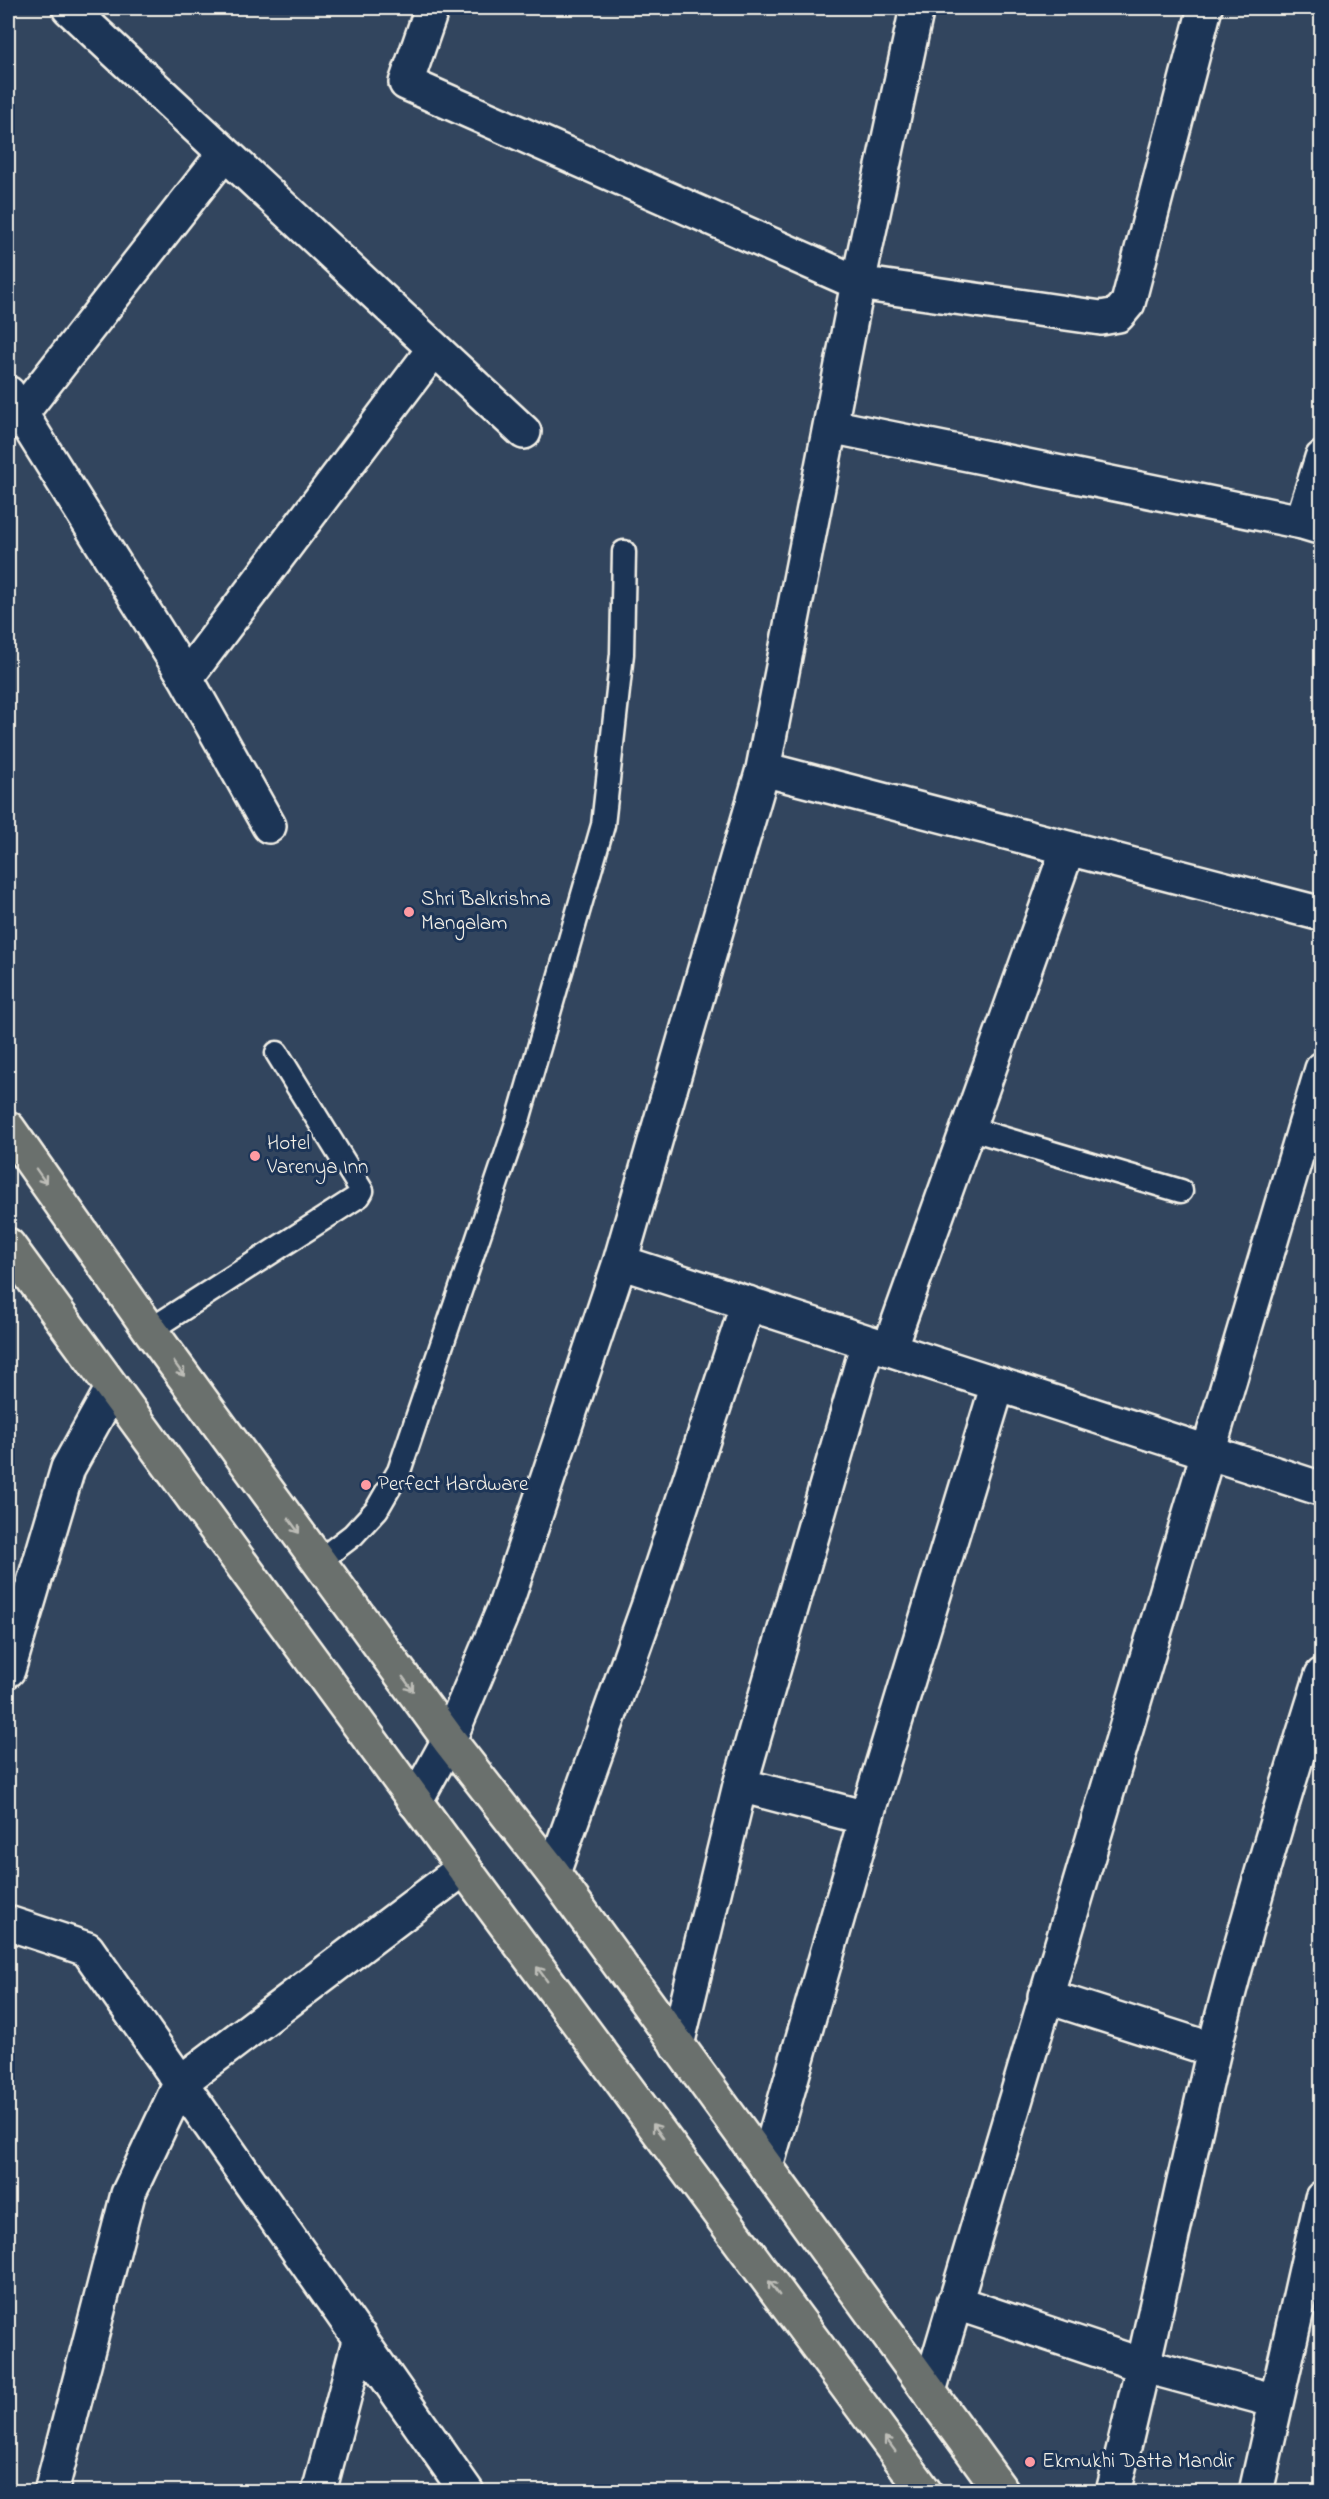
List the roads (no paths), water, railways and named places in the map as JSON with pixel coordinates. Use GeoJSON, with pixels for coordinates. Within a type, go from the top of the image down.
{"type":"FeatureCollection","features":[{"type":"Feature","properties":{"kind":"main road"},"geometry":{"type":"LineString","coordinates":[[8,1128],[150,1330],[449,1740],[553,1874],[1002,2492]]}},
{"type":"Feature","properties":{"kind":"main road"},"geometry":{"type":"LineString","coordinates":[[8,1245],[925,2492]]}},
{"type":"Feature","properties":{"kind":"street"},"geometry":{"type":"LineString","coordinates":[[69,8],[524,432]]}},
{"type":"Feature","properties":{"kind":"street"},"geometry":{"type":"LineString","coordinates":[[432,8],[406,83],[858,283],[1101,318],[1118,315],[1128,303],[1205,8]]}},
{"type":"Feature","properties":{"kind":"street"},"geometry":{"type":"LineString","coordinates":[[416,1802],[449,1740],[504,1609],[620,1262],[763,769],[858,283],[917,8]]}},
{"type":"Feature","properties":{"kind":"street"},"geometry":{"type":"LineString","coordinates":[[224,154],[12,410],[186,678],[269,826]]}},
{"type":"Feature","properties":{"kind":"street"},"geometry":{"type":"LineString","coordinates":[[186,678],[434,349]]}},
{"type":"Feature","properties":{"kind":"street"},"geometry":{"type":"LineString","coordinates":[[830,426],[1312,525],[1322,458]]}},
{"type":"Feature","properties":{"kind":"street"},"geometry":{"type":"LineString","coordinates":[[763,769],[1322,914]]}},
{"type":"Feature","properties":{"kind":"street"},"geometry":{"type":"LineString","coordinates":[[677,2045],[740,1785],[878,1345],[968,1128],[1068,848]]}},
{"type":"Feature","properties":{"kind":"street"},"geometry":{"type":"LineString","coordinates":[[929,2391],[1322,1069]]}},
{"type":"Feature","properties":{"kind":"street"},"geometry":{"type":"LineString","coordinates":[[620,1262],[1322,1489]]}},
{"type":"Feature","properties":{"kind":"street"},"geometry":{"type":"LineString","coordinates":[[553,1874],[648,1607],[748,1303]]}},
{"type":"Feature","properties":{"kind":"street"},"geometry":{"type":"LineString","coordinates":[[766,2167],[866,1818],[998,1384]]}},
{"type":"Feature","properties":{"kind":"street"},"geometry":{"type":"LineString","coordinates":[[8,1670],[68,1468],[112,1389]]}},
{"type":"Feature","properties":{"kind":"street"},"geometry":{"type":"LineString","coordinates":[[1113,2492],[1144,2366],[1214,2050],[1263,1865],[1322,1675]]}},
{"type":"Feature","properties":{"kind":"street"},"geometry":{"type":"LineString","coordinates":[[740,1785],[866,1818]]}},
{"type":"Feature","properties":{"kind":"street"},"geometry":{"type":"LineString","coordinates":[[51,2492],[128,2194],[181,2082],[464,1868]]}},
{"type":"Feature","properties":{"kind":"street"},"geometry":{"type":"LineString","coordinates":[[8,1923],[87,1949],[467,2492]]}},
{"type":"Feature","properties":{"kind":"street"},"geometry":{"type":"LineString","coordinates":[[1045,1996],[1214,2050]]}},
{"type":"Feature","properties":{"kind":"street"},"geometry":{"type":"LineString","coordinates":[[1256,2492],[1322,2198]]}},
{"type":"Feature","properties":{"kind":"street"},"geometry":{"type":"LineString","coordinates":[[954,2302],[1144,2366],[1276,2401]]}},
{"type":"Feature","properties":{"kind":"street"},"geometry":{"type":"LineString","coordinates":[[319,2492],[360,2337]]}},
{"type":"Feature","properties":{"kind":"lane"},"geometry":{"type":"LineString","coordinates":[[319,1561],[353,1535],[377,1509],[399,1471],[519,1117],[607,806],[622,654],[624,552]]}},
{"type":"Feature","properties":{"kind":"lane"},"geometry":{"type":"LineString","coordinates":[[150,1330],[358,1196],[362,1191],[277,1053]]}},
{"type":"Feature","properties":{"kind":"lane"},"geometry":{"type":"LineString","coordinates":[[968,1128],[1181,1191]]}},
{"type":"Feature","properties":{"kind":"place","name":"Shri Balkrishna Mangalam"},"geometry":{"type":"Point","coordinates":[409,912]}},
{"type":"Feature","properties":{"kind":"place","name":"Hotel Varenya Inn"},"geometry":{"type":"Point","coordinates":[255,1156]}},
{"type":"Feature","properties":{"kind":"place","name":"Perfect Hardware"},"geometry":{"type":"Point","coordinates":[366,1485]}},
{"type":"Feature","properties":{"kind":"place","name":"Ekmukhi Datta Mandir"},"geometry":{"type":"Point","coordinates":[1030,2462]}}]}
